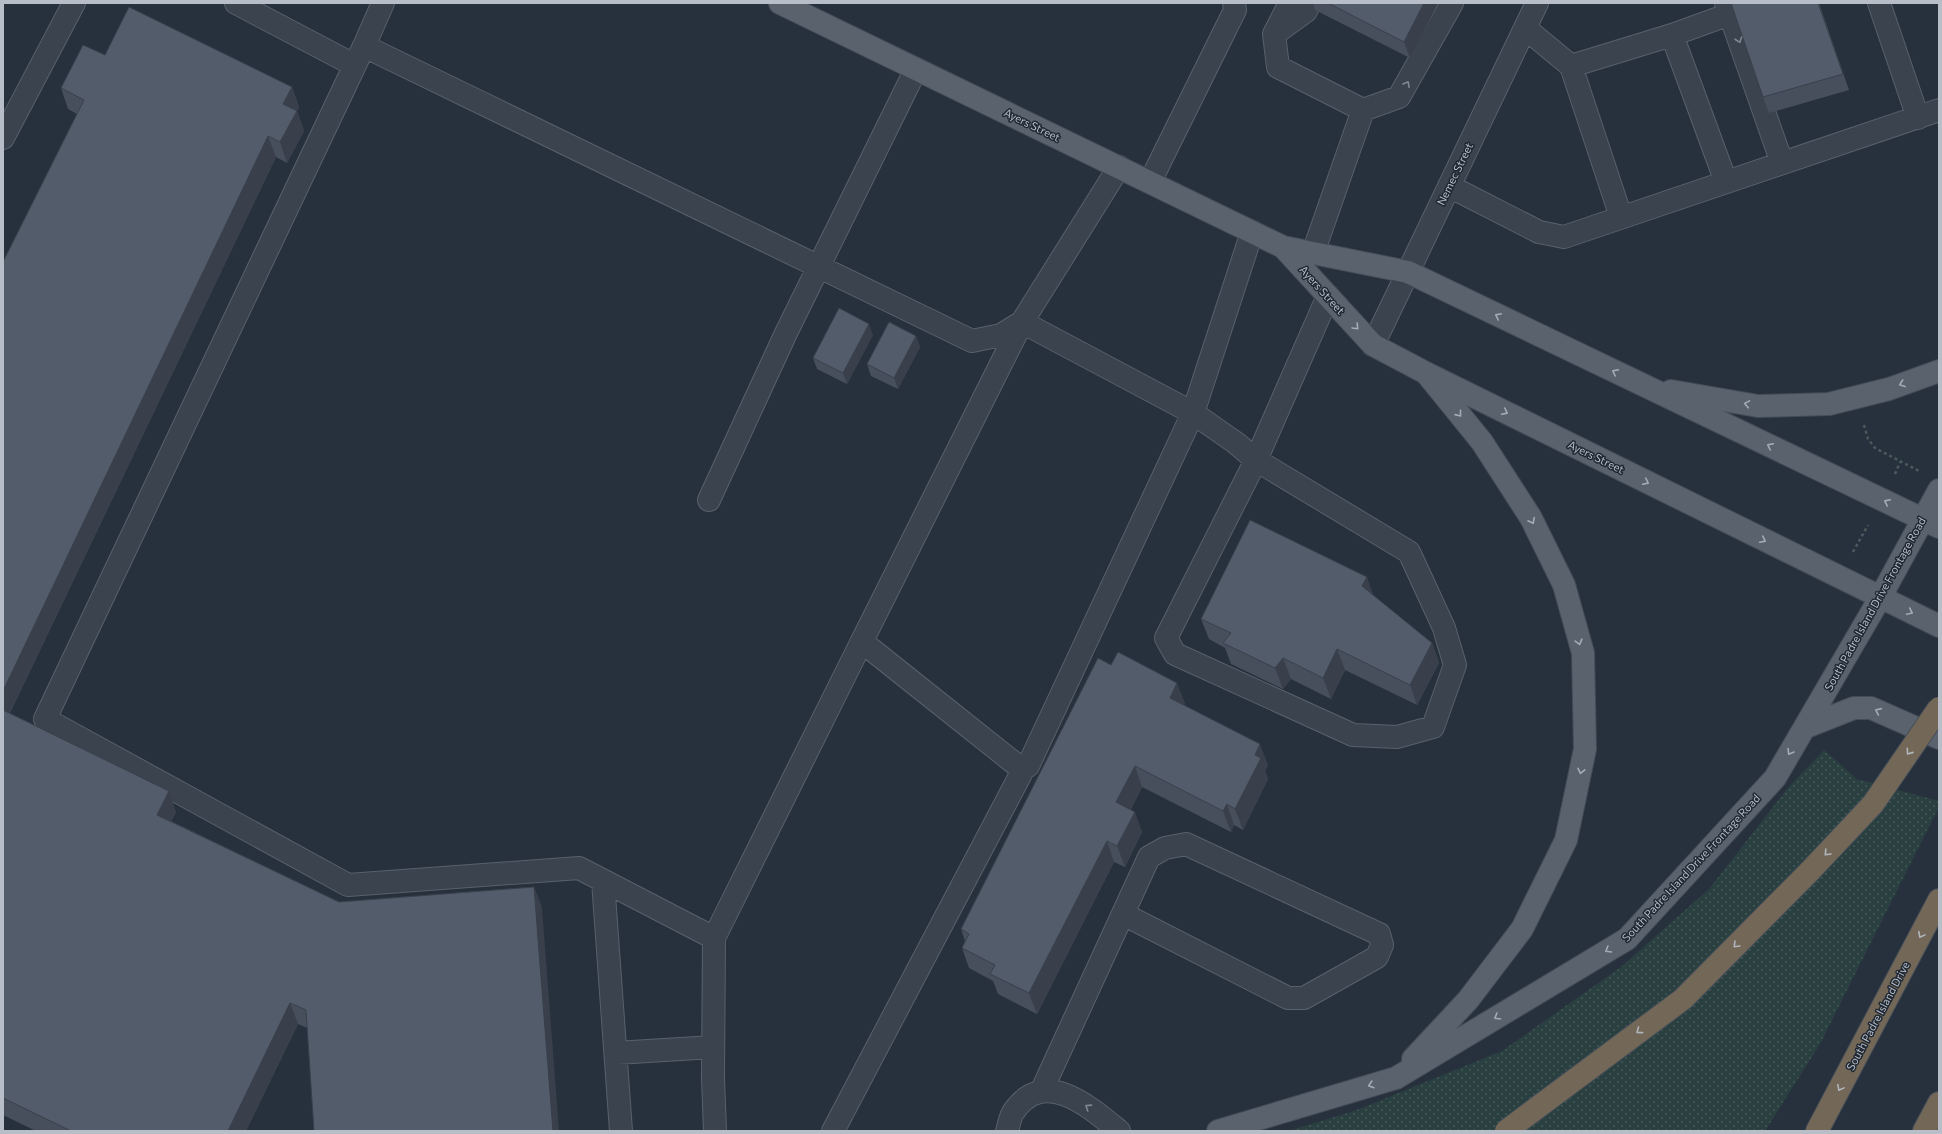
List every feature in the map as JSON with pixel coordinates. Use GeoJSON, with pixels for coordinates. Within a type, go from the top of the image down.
{"type":"FeatureCollection","features":[{"type":"Feature","properties":{"kind":"highway"},"geometry":{"type":"LineString","coordinates":[[1506,1131],[1683,999],[1810,871],[1873,804],[1939,708]]}},
{"type":"Feature","properties":{"kind":"highway","name":"South Padre Island Drive"},"geometry":{"type":"LineString","coordinates":[[1817,1131],[1939,900]]}},
{"type":"Feature","properties":{"kind":"highway"},"geometry":{"type":"LineString","coordinates":[[1924,1131],[1939,1103]]}},
{"type":"Feature","properties":{"kind":"main road","name":"Ayers Street"},"geometry":{"type":"LineString","coordinates":[[780,3],[1283,247],[1408,272],[1931,524]]}},
{"type":"Feature","properties":{"kind":"main road","name":"Ayers Street"},"geometry":{"type":"LineString","coordinates":[[1283,247],[1373,345],[1426,373],[1939,626]]}},
{"type":"Feature","properties":{"kind":"main road"},"geometry":{"type":"LineString","coordinates":[[1644,386],[1758,406],[1829,404],[1889,389],[1939,371]]}},
{"type":"Feature","properties":{"kind":"main road"},"geometry":{"type":"LineString","coordinates":[[1396,1078],[1468,1000],[1522,929],[1566,840],[1585,749],[1583,653],[1564,585],[1531,518],[1482,442],[1426,373]]}},
{"type":"Feature","properties":{"kind":"main road","name":"South Padre Island Drive Frontage Road"},"geometry":{"type":"LineString","coordinates":[[1218,1131],[1396,1078],[1627,939],[1775,778],[1880,598],[1931,524],[1939,490]]}},
{"type":"Feature","properties":{"kind":"main road"},"geometry":{"type":"LineString","coordinates":[[1806,727],[1854,708],[1871,708],[1939,738]]}},
{"type":"Feature","properties":{"kind":"street"},"geometry":{"type":"LineString","coordinates":[[3,138],[74,3]]}},
{"type":"Feature","properties":{"kind":"street"},"geometry":{"type":"LineString","coordinates":[[236,3],[359,56],[818,267],[972,341],[1001,335],[1022,322]]}},
{"type":"Feature","properties":{"kind":"street"},"geometry":{"type":"LineString","coordinates":[[383,3],[45,719],[348,885],[579,868],[714,938]]}},
{"type":"Feature","properties":{"kind":"street"},"geometry":{"type":"LineString","coordinates":[[1150,182],[1235,10],[1234,3]]}},
{"type":"Feature","properties":{"kind":"street"},"geometry":{"type":"LineString","coordinates":[[1290,3],[1274,34],[1278,67],[1364,110],[1399,97],[1452,3]]}},
{"type":"Feature","properties":{"kind":"street"},"geometry":{"type":"LineString","coordinates":[[1274,34],[1306,11],[1310,3]]}},
{"type":"Feature","properties":{"kind":"street","name":"Nemec Street"},"geometry":{"type":"LineString","coordinates":[[1373,345],[1537,3]]}},
{"type":"Feature","properties":{"kind":"street"},"geometry":{"type":"LineString","coordinates":[[1879,3],[1918,118]]}},
{"type":"Feature","properties":{"kind":"street"},"geometry":{"type":"LineString","coordinates":[[1571,66],[1672,35],[1728,9],[1782,163]]}},
{"type":"Feature","properties":{"kind":"street"},"geometry":{"type":"LineString","coordinates":[[1525,28],[1571,66],[1621,217]]}},
{"type":"Feature","properties":{"kind":"street"},"geometry":{"type":"LineString","coordinates":[[1672,35],[1726,182]]}},
{"type":"Feature","properties":{"kind":"street"},"geometry":{"type":"LineString","coordinates":[[709,500],[818,267],[916,69]]}},
{"type":"Feature","properties":{"kind":"street"},"geometry":{"type":"LineString","coordinates":[[1313,253],[1364,110]]}},
{"type":"Feature","properties":{"kind":"street"},"geometry":{"type":"LineString","coordinates":[[1449,186],[1539,232],[1564,237],[1939,110]]}},
{"type":"Feature","properties":{"kind":"street"},"geometry":{"type":"LineString","coordinates":[[715,1131],[713,1047],[714,938],[1022,322],[1119,167]]}},
{"type":"Feature","properties":{"kind":"street"},"geometry":{"type":"LineString","coordinates":[[833,1131],[1024,768],[1028,766],[1193,413],[1252,232]]}},
{"type":"Feature","properties":{"kind":"street"},"geometry":{"type":"LineString","coordinates":[[1022,322],[1193,413],[1236,442],[1256,460],[1409,552],[1444,628],[1455,665],[1433,727],[1398,737],[1353,735],[1175,654],[1166,638],[1256,460],[1328,296]]}},
{"type":"Feature","properties":{"kind":"street"},"geometry":{"type":"LineString","coordinates":[[861,643],[871,649],[1018,766],[1024,768]]}},
{"type":"Feature","properties":{"kind":"street"},"geometry":{"type":"LineString","coordinates":[[1041,1092],[1149,857],[1165,848],[1186,844],[1379,934],[1382,945],[1376,957],[1304,998],[1288,998],[1123,914]]}},
{"type":"Feature","properties":{"kind":"street"},"geometry":{"type":"LineString","coordinates":[[603,881],[621,1131]]}},
{"type":"Feature","properties":{"kind":"street"},"geometry":{"type":"LineString","coordinates":[[616,1053],[713,1047]]}},
{"type":"Feature","properties":{"kind":"street"},"geometry":{"type":"LineString","coordinates":[[1007,1131],[1014,1111],[1033,1093],[1041,1092],[1065,1093],[1089,1108],[1118,1131]]}},
{"type":"Feature","properties":{"kind":"path"},"geometry":{"type":"LineString","coordinates":[[1862,417],[1868,439],[1875,448],[1921,472]]}},
{"type":"Feature","properties":{"kind":"path"},"geometry":{"type":"LineString","coordinates":[[1853,553],[1870,522]]}},
{"type":"Feature","properties":{"kind":"green space"},"geometry":{"type":"Polygon","coordinates":[[[1824,750],[1857,779],[1939,801],[1939,807],[1820,1044],[1765,1131],[1288,1131],[1354,1111],[1502,1051],[1621,967],[1709,889],[1787,789],[1824,750]]]}},
{"type":"Feature","properties":{"kind":"building"},"geometry":{"type":"Polygon","coordinates":[[[1328,3],[1424,3],[1404,42],[1328,3]]]}},
{"type":"Feature","properties":{"kind":"building"},"geometry":{"type":"Polygon","coordinates":[[[1731,3],[1818,3],[1843,74],[1763,97],[1731,3]]]}},
{"type":"Feature","properties":{"kind":"building"},"geometry":{"type":"Polygon","coordinates":[[[129,7],[292,87],[283,104],[297,111],[280,142],[268,136],[3,691],[3,262],[84,100],[61,88],[83,45],[105,55],[129,7]]]}},
{"type":"Feature","properties":{"kind":"building"},"geometry":{"type":"Polygon","coordinates":[[[839,308],[869,324],[843,373],[813,358],[839,308]]]}},
{"type":"Feature","properties":{"kind":"building"},"geometry":{"type":"Polygon","coordinates":[[[889,322],[916,336],[894,378],[867,364],[889,322]]]}},
{"type":"Feature","properties":{"kind":"building"},"geometry":{"type":"Polygon","coordinates":[[[1250,520],[1367,577],[1362,586],[1432,643],[1410,685],[1337,649],[1323,678],[1283,658],[1275,668],[1223,643],[1231,633],[1201,619],[1250,520]]]}},
{"type":"Feature","properties":{"kind":"building"},"geometry":{"type":"Polygon","coordinates":[[[1118,652],[1177,683],[1170,698],[1260,744],[1255,755],[1261,758],[1235,809],[1227,804],[1223,811],[1135,766],[1116,802],[1135,812],[1117,846],[1107,841],[1029,993],[990,974],[995,965],[962,948],[969,934],[961,929],[1098,658],[1111,665],[1118,652]]]}},
{"type":"Feature","properties":{"kind":"building"},"geometry":{"type":"Polygon","coordinates":[[[3,710],[169,791],[157,815],[339,902],[534,887],[553,1131],[314,1131],[306,1010],[290,1003],[228,1131],[71,1131],[3,1098],[3,710]]]}}]}
